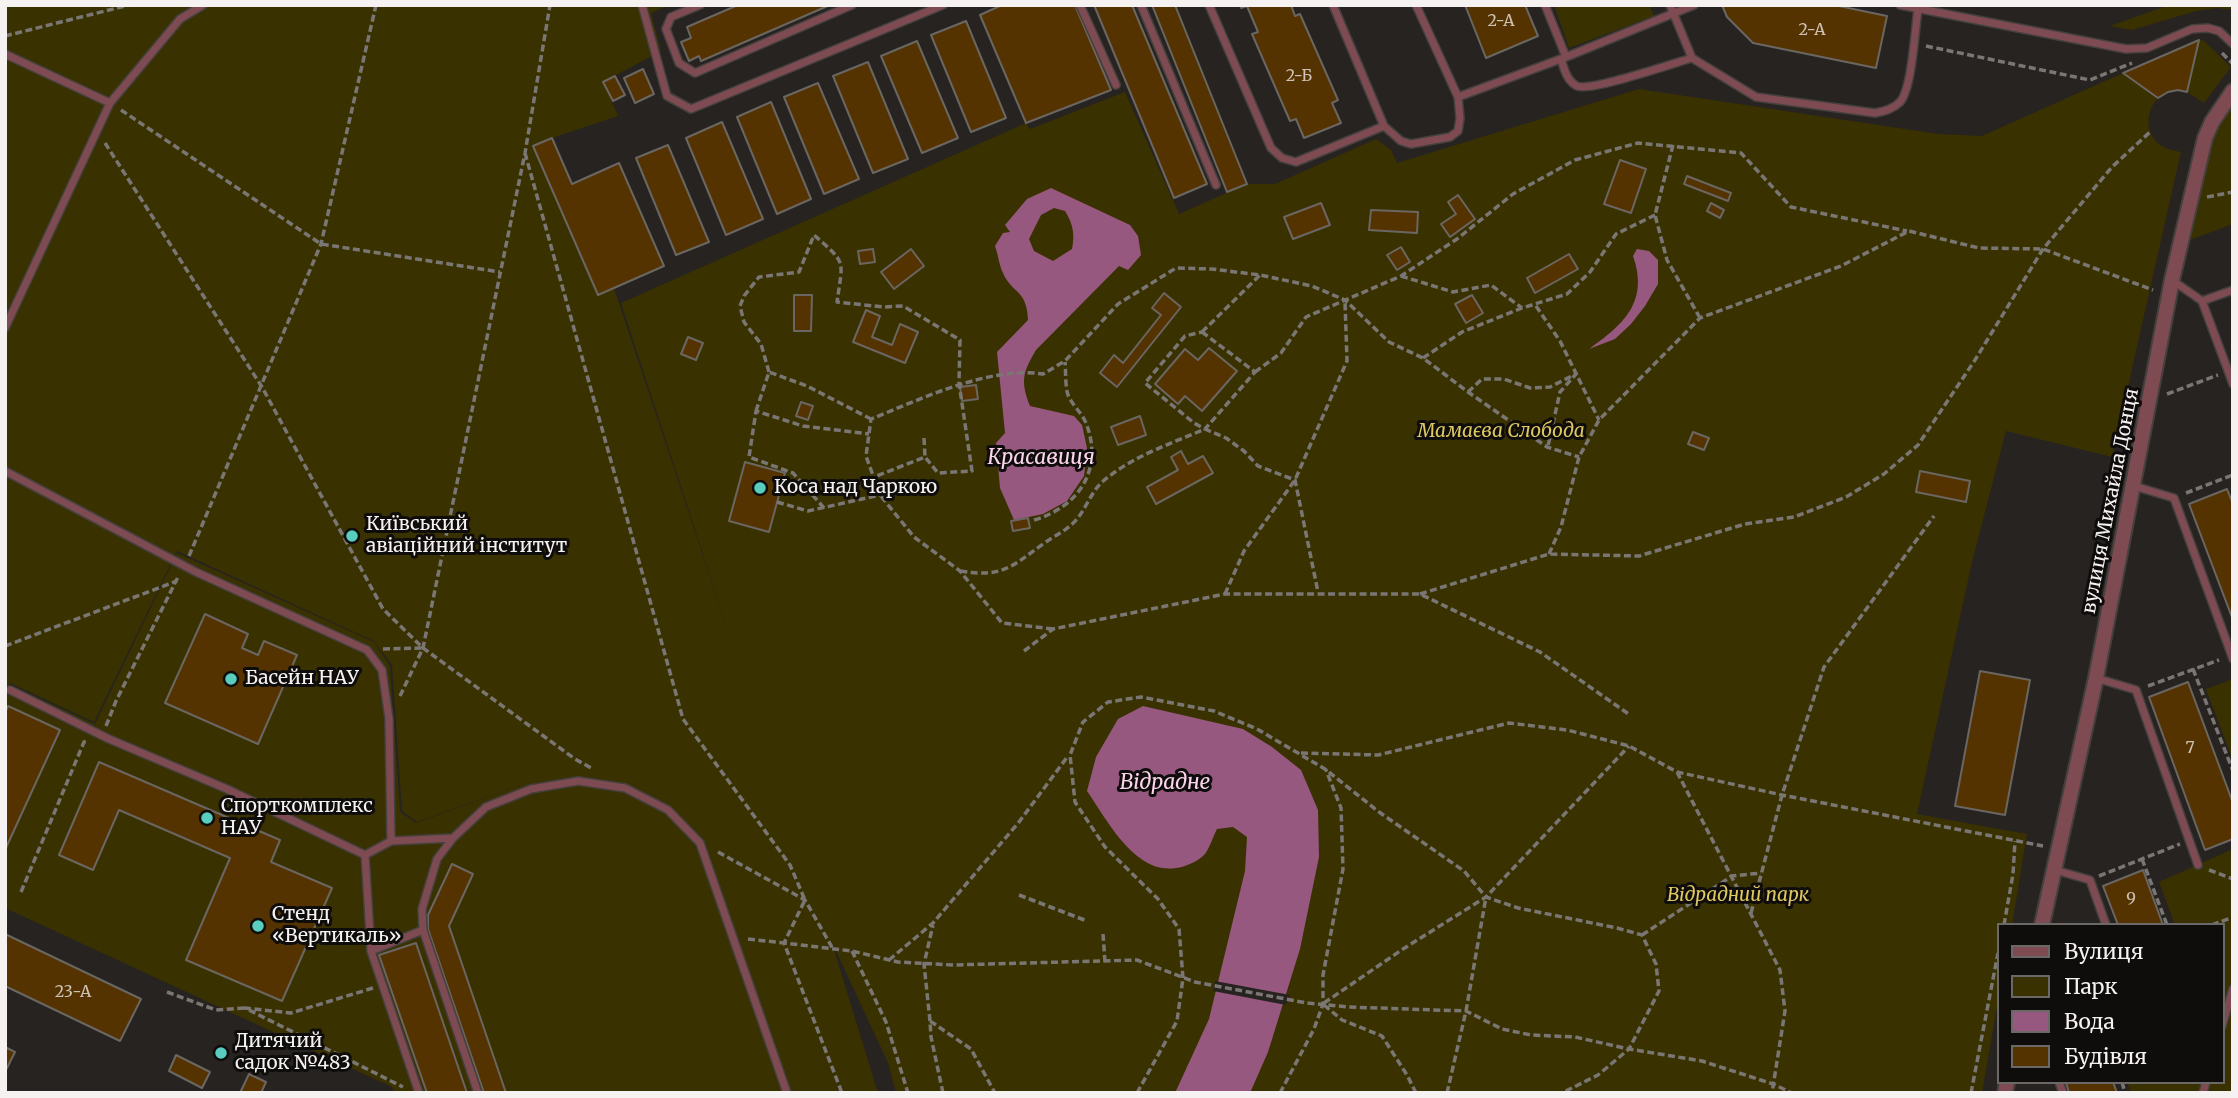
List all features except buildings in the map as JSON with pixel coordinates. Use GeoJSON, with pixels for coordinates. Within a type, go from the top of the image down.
{"type":"FeatureCollection","features":[{"type":"Feature","properties":{"kind":"street","name":"вулиця Михайла Донця"},"geometry":{"type":"LineString","coordinates":[[2042,923],[2096,678],[2172,280],[2205,138],[2212,122],[2233,91]]}},
{"type":"Feature","properties":{"kind":"lane"},"geometry":{"type":"LineString","coordinates":[[5,328],[110,103],[180,19],[203,5]]}},
{"type":"Feature","properties":{"kind":"lane"},"geometry":{"type":"LineString","coordinates":[[642,5],[667,96],[691,109],[943,5]]}},
{"type":"Feature","properties":{"kind":"lane"},"geometry":{"type":"LineString","coordinates":[[700,5],[671,17],[666,29],[679,63],[695,73],[852,5]]}},
{"type":"Feature","properties":{"kind":"lane"},"geometry":{"type":"LineString","coordinates":[[1080,5],[1116,85]]}},
{"type":"Feature","properties":{"kind":"lane"},"geometry":{"type":"LineString","coordinates":[[1141,5],[1216,185]]}},
{"type":"Feature","properties":{"kind":"lane"},"geometry":{"type":"LineString","coordinates":[[1209,5],[1271,148],[1282,158],[1297,162],[1384,126]]}},
{"type":"Feature","properties":{"kind":"lane"},"geometry":{"type":"LineString","coordinates":[[1333,5],[1384,126],[1401,141],[1411,144],[1450,137],[1458,131],[1460,118],[1458,97],[1416,5]]}},
{"type":"Feature","properties":{"kind":"lane"},"geometry":{"type":"LineString","coordinates":[[1545,5],[1569,79],[1582,88],[1692,58]]}},
{"type":"Feature","properties":{"kind":"lane"},"geometry":{"type":"LineString","coordinates":[[1670,5],[1692,58],[1756,97],[1875,113],[1889,110],[1902,100],[1908,85],[1918,9]]}},
{"type":"Feature","properties":{"kind":"lane"},"geometry":{"type":"LineString","coordinates":[[1458,97],[1694,5]]}},
{"type":"Feature","properties":{"kind":"lane"},"geometry":{"type":"LineString","coordinates":[[1899,5],[2126,49],[2147,48],[2192,29],[2208,28],[2218,31],[2233,44]]}},
{"type":"Feature","properties":{"kind":"lane"},"geometry":{"type":"LineString","coordinates":[[5,54],[110,103]]}},
{"type":"Feature","properties":{"kind":"lane"},"geometry":{"type":"LineString","coordinates":[[2172,280],[2202,301],[2233,384]]}},
{"type":"Feature","properties":{"kind":"lane"},"geometry":{"type":"LineString","coordinates":[[2202,301],[2233,290]]}},
{"type":"Feature","properties":{"kind":"lane"},"geometry":{"type":"LineString","coordinates":[[5,471],[185,565],[368,650],[382,670],[388,719],[391,841]]}},
{"type":"Feature","properties":{"kind":"lane"},"geometry":{"type":"LineString","coordinates":[[2134,486],[2174,498],[2232,657]]}},
{"type":"Feature","properties":{"kind":"lane"},"geometry":{"type":"LineString","coordinates":[[2096,678],[2136,690],[2198,865]]}},
{"type":"Feature","properties":{"kind":"lane"},"geometry":{"type":"LineString","coordinates":[[10,690],[101,735],[228,789],[365,855]]}},
{"type":"Feature","properties":{"kind":"lane"},"geometry":{"type":"LineString","coordinates":[[478,1093],[423,930],[422,909],[437,859],[453,838],[486,807],[531,789],[578,781],[625,788],[668,810],[701,843],[787,1093]]}},
{"type":"Feature","properties":{"kind":"lane"},"geometry":{"type":"LineString","coordinates":[[365,855],[391,841],[453,838]]}},
{"type":"Feature","properties":{"kind":"lane"},"geometry":{"type":"LineString","coordinates":[[365,855],[371,951],[416,1093]]}},
{"type":"Feature","properties":{"kind":"lane"},"geometry":{"type":"LineString","coordinates":[[2055,870],[2090,880],[2105,923]]}},
{"type":"Feature","properties":{"kind":"lane"},"geometry":{"type":"LineString","coordinates":[[371,951],[423,930]]}},
{"type":"Feature","properties":{"kind":"lane"},"geometry":{"type":"LineString","coordinates":[[2224,1019],[2233,989]]}},
{"type":"Feature","properties":{"kind":"path"},"geometry":{"type":"LineString","coordinates":[[5,36],[129,5]]}},
{"type":"Feature","properties":{"kind":"path"},"geometry":{"type":"LineString","coordinates":[[21,892],[84,743],[101,735],[185,565],[321,244],[376,5]]}},
{"type":"Feature","properties":{"kind":"path"},"geometry":{"type":"LineString","coordinates":[[388,719],[423,648],[525,153],[550,5]]}},
{"type":"Feature","properties":{"kind":"path"},"geometry":{"type":"LineString","coordinates":[[1913,44],[2090,80],[2136,61]]}},
{"type":"Feature","properties":{"kind":"path"},"geometry":{"type":"LineString","coordinates":[[2214,46],[2233,64]]}},
{"type":"Feature","properties":{"kind":"path"},"geometry":{"type":"LineString","coordinates":[[110,103],[321,244],[501,272]]}},
{"type":"Feature","properties":{"kind":"path"},"geometry":{"type":"LineString","coordinates":[[871,419],[866,456],[880,495],[914,537],[960,571],[1002,623],[1053,629],[1225,594],[1420,594],[1549,554],[1639,556],[1745,524],[1794,517],[1846,497],[1884,474],[1918,445],[1975,360],[2043,249],[2112,167],[2150,132]]}},
{"type":"Feature","properties":{"kind":"path"},"geometry":{"type":"LineString","coordinates":[[98,133],[262,387],[383,610],[423,648],[595,771]]}},
{"type":"Feature","properties":{"kind":"path"},"geometry":{"type":"LineString","coordinates":[[960,571],[984,575],[1016,565],[1045,542],[1067,530],[1079,517],[1099,485],[1131,462],[1205,429],[1255,372],[1281,353],[1306,317],[1401,275],[1457,239],[1513,194],[1575,160],[1638,143],[1741,153],[1791,207],[1979,248],[2043,249],[2159,293]]}},
{"type":"Feature","properties":{"kind":"path"},"geometry":{"type":"LineString","coordinates":[[1673,145],[1655,215],[1667,260],[1700,318]]}},
{"type":"Feature","properties":{"kind":"path"},"geometry":{"type":"LineString","coordinates":[[525,153],[683,719],[790,865],[805,900],[833,949]]}},
{"type":"Feature","properties":{"kind":"path"},"geometry":{"type":"LineString","coordinates":[[2203,198],[2233,192]]}},
{"type":"Feature","properties":{"kind":"path"},"geometry":{"type":"LineString","coordinates":[[1423,358],[1462,331],[1567,294],[1590,272],[1616,234],[1655,215]]}},
{"type":"Feature","properties":{"kind":"path"},"geometry":{"type":"LineString","coordinates":[[1549,554],[1560,527],[1579,457],[1599,419],[1700,318],[1841,266],[1909,231]]}},
{"type":"Feature","properties":{"kind":"path"},"geometry":{"type":"LineString","coordinates":[[824,508],[793,473],[749,457],[756,411],[769,372],[761,344],[744,322],[740,306],[744,296],[759,277],[799,272],[814,235],[836,254],[842,264],[837,302],[883,307],[904,306],[960,340],[959,383],[972,471],[938,473],[925,457],[924,438]]}},
{"type":"Feature","properties":{"kind":"path"},"geometry":{"type":"LineString","coordinates":[[769,372],[807,386],[871,419],[959,383],[1030,372],[1043,374],[1065,360],[1118,304],[1176,268],[1212,269],[1260,275],[1312,286],[1345,300],[1389,342],[1423,358],[1548,447],[1579,457]]}},
{"type":"Feature","properties":{"kind":"path"},"geometry":{"type":"LineString","coordinates":[[1260,275],[1202,332],[1185,336],[1145,383],[1194,423],[1226,438],[1244,451],[1258,466],[1295,480]]}},
{"type":"Feature","properties":{"kind":"path"},"geometry":{"type":"LineString","coordinates":[[1401,275],[1452,292],[1491,285],[1522,308]]}},
{"type":"Feature","properties":{"kind":"path"},"geometry":{"type":"LineString","coordinates":[[1225,594],[1244,551],[1295,480],[1347,361],[1345,300]]}},
{"type":"Feature","properties":{"kind":"path"},"geometry":{"type":"LineString","coordinates":[[1536,306],[1560,341],[1599,419]]}},
{"type":"Feature","properties":{"kind":"path"},"geometry":{"type":"LineString","coordinates":[[1202,332],[1255,372]]}},
{"type":"Feature","properties":{"kind":"path"},"geometry":{"type":"LineString","coordinates":[[1034,520],[1070,502],[1092,470],[1091,443],[1086,422],[1068,394],[1065,360]]}},
{"type":"Feature","properties":{"kind":"path"},"geometry":{"type":"LineString","coordinates":[[2167,394],[2228,372]]}},
{"type":"Feature","properties":{"kind":"path"},"geometry":{"type":"LineString","coordinates":[[1468,392],[1482,379],[1504,379],[1530,388],[1550,387],[1576,374]]}},
{"type":"Feature","properties":{"kind":"path"},"geometry":{"type":"LineString","coordinates":[[1548,447],[1560,392],[1576,374]]}},
{"type":"Feature","properties":{"kind":"path"},"geometry":{"type":"LineString","coordinates":[[756,411],[803,426],[869,434]]}},
{"type":"Feature","properties":{"kind":"path"},"geometry":{"type":"LineString","coordinates":[[873,478],[925,457]]}},
{"type":"Feature","properties":{"kind":"path"},"geometry":{"type":"LineString","coordinates":[[2174,498],[2233,475]]}},
{"type":"Feature","properties":{"kind":"path"},"geometry":{"type":"LineString","coordinates":[[1295,480],[1318,593]]}},
{"type":"Feature","properties":{"kind":"path"},"geometry":{"type":"LineString","coordinates":[[777,502],[808,511],[880,495]]}},
{"type":"Feature","properties":{"kind":"path"},"geometry":{"type":"LineString","coordinates":[[1751,913],[1782,795],[1824,667],[1934,516]]}},
{"type":"Feature","properties":{"kind":"path"},"geometry":{"type":"LineString","coordinates":[[5,646],[177,581]]}},
{"type":"Feature","properties":{"kind":"path"},"geometry":{"type":"LineString","coordinates":[[1420,594],[1540,652],[1630,715]]}},
{"type":"Feature","properties":{"kind":"path"},"geometry":{"type":"LineString","coordinates":[[1024,651],[1053,629]]}},
{"type":"Feature","properties":{"kind":"path"},"geometry":{"type":"LineString","coordinates":[[368,650],[423,648]]}},
{"type":"Feature","properties":{"kind":"path"},"geometry":{"type":"LineString","coordinates":[[2136,690],[2232,657]]}},
{"type":"Feature","properties":{"kind":"path"},"geometry":{"type":"LineString","coordinates":[[2193,669],[2233,771]]}},
{"type":"Feature","properties":{"kind":"path"},"geometry":{"type":"LineString","coordinates":[[889,960],[933,923],[1019,822],[1070,755],[1083,722],[1108,702],[1141,697],[1214,711],[1257,729],[1325,769],[1379,812],[1464,870],[1486,897],[1518,908],[1617,928],[1642,936],[1656,964],[1659,991],[1629,1049],[1598,1075],[1562,1093]]}},
{"type":"Feature","properties":{"kind":"path"},"geometry":{"type":"LineString","coordinates":[[1299,753],[1378,755],[1509,723],[1567,730],[1629,746],[1677,772],[2059,849]]}},
{"type":"Feature","properties":{"kind":"path"},"geometry":{"type":"LineString","coordinates":[[1323,1004],[1402,949],[1486,897],[1629,746]]}},
{"type":"Feature","properties":{"kind":"path"},"geometry":{"type":"LineString","coordinates":[[1070,755],[1075,802],[1105,847],[1158,899],[1179,929],[1183,978],[1177,1021],[1137,1093]]}},
{"type":"Feature","properties":{"kind":"path"},"geometry":{"type":"LineString","coordinates":[[1280,1093],[1314,1029],[1323,1004],[1323,975],[1343,869],[1341,808],[1325,769]]}},
{"type":"Feature","properties":{"kind":"path"},"geometry":{"type":"LineString","coordinates":[[1677,772],[1780,970],[1785,1011],[1770,1093]]}},
{"type":"Feature","properties":{"kind":"path"},"geometry":{"type":"LineString","coordinates":[[2004,923],[2013,874],[2015,841]]}},
{"type":"Feature","properties":{"kind":"path"},"geometry":{"type":"LineString","coordinates":[[2090,880],[2189,841]]}},
{"type":"Feature","properties":{"kind":"path"},"geometry":{"type":"LineString","coordinates":[[701,843],[805,900]]}},
{"type":"Feature","properties":{"kind":"path"},"geometry":{"type":"LineString","coordinates":[[2142,859],[2165,923]]}},
{"type":"Feature","properties":{"kind":"path"},"geometry":{"type":"LineString","coordinates":[[2198,865],[2233,879]]}},
{"type":"Feature","properties":{"kind":"path"},"geometry":{"type":"LineString","coordinates":[[1642,936],[1732,876],[1762,873]]}},
{"type":"Feature","properties":{"kind":"path"},"geometry":{"type":"LineString","coordinates":[[1019,895],[1087,921]]}},
{"type":"Feature","properties":{"kind":"path"},"geometry":{"type":"LineString","coordinates":[[1447,1093],[1466,1011],[1486,897]]}},
{"type":"Feature","properties":{"kind":"path"},"geometry":{"type":"LineString","coordinates":[[805,900],[785,943],[842,1093]]}},
{"type":"Feature","properties":{"kind":"path"},"geometry":{"type":"LineString","coordinates":[[933,923],[924,964],[931,1037],[943,1093]]}},
{"type":"Feature","properties":{"kind":"path"},"geometry":{"type":"LineString","coordinates":[[1102,934],[1105,962]]}},
{"type":"Feature","properties":{"kind":"path"},"geometry":{"type":"LineString","coordinates":[[733,938],[852,951],[889,960],[924,964],[1137,960],[1183,978],[1307,1003],[1466,1011],[1502,1029],[1531,1035],[1575,1037],[1702,1061],[1773,1084],[1792,1093]]}},
{"type":"Feature","properties":{"kind":"path"},"geometry":{"type":"LineString","coordinates":[[852,951],[886,1022],[908,1093]]}},
{"type":"Feature","properties":{"kind":"path"},"geometry":{"type":"LineString","coordinates":[[1970,1093],[1996,963]]}},
{"type":"Feature","properties":{"kind":"path"},"geometry":{"type":"LineString","coordinates":[[167,992],[216,1010],[245,1008],[290,1013],[382,986]]}},
{"type":"Feature","properties":{"kind":"path"},"geometry":{"type":"LineString","coordinates":[[1323,1004],[1342,1020],[1382,1035],[1416,1093]]}},
{"type":"Feature","properties":{"kind":"path"},"geometry":{"type":"LineString","coordinates":[[245,1008],[416,1093]]}},
{"type":"Feature","properties":{"kind":"path"},"geometry":{"type":"LineString","coordinates":[[930,1021],[971,1049],[995,1093]]}},
{"type":"Feature","properties":{"kind":"green space"},"geometry":{"type":"Polygon","coordinates":[[[5,5],[669,5],[651,13],[661,51],[603,82],[618,116],[533,146],[597,295],[614,288],[732,643],[621,303],[1026,123],[1030,129],[1125,92],[1179,214],[1247,184],[1275,184],[1376,139],[1391,150],[1397,163],[1639,89],[1938,134],[1982,136],[2123,73],[2158,98],[2149,118],[2153,138],[2166,148],[2181,152],[2112,457],[2006,431],[1972,562],[1917,814],[2027,834],[2012,923],[1996,923],[1996,1012],[1982,1093],[896,1093],[888,1063],[831,940],[878,1093],[394,1093],[392,1087],[5,908],[5,695],[10,685],[95,724],[177,553],[374,642],[390,666],[400,812],[416,823],[554,773],[417,822],[402,811],[392,665],[374,641],[177,551],[94,722],[10,683],[5,692],[5,5]]]}},
{"type":"Feature","properties":{"kind":"green space"},"geometry":{"type":"Polygon","coordinates":[[[1554,5],[1649,5],[1654,16],[1569,48],[1554,5]]]}},
{"type":"Feature","properties":{"kind":"green space"},"geometry":{"type":"Polygon","coordinates":[[[2169,5],[2233,5],[2233,10],[2217,8],[2196,11],[2132,30],[2110,26],[2169,5]]]}},
{"type":"Feature","properties":{"kind":"green space"},"geometry":{"type":"Polygon","coordinates":[[[2199,40],[2203,40],[2231,67],[2204,103],[2187,92],[2199,40]]]}},
{"type":"Feature","properties":{"kind":"green space"},"geometry":{"type":"Polygon","coordinates":[[[2233,103],[2233,224],[2187,241],[2209,140],[2233,103]]]}},
{"type":"Feature","properties":{"kind":"green space"},"geometry":{"type":"Polygon","coordinates":[[[2233,679],[2233,761],[2206,689],[2233,679]]]}},
{"type":"Feature","properties":{"kind":"green space"},"geometry":{"type":"Polygon","coordinates":[[[2233,849],[2233,1093],[2131,1093],[2128,1084],[2224,1084],[2224,923],[2174,923],[2159,882],[2233,849]]]}},
{"type":"Feature","properties":{"kind":"water","name":"Красавиця"},"geometry":{"type":"Polygon","coordinates":[[[1051,188],[1130,225],[1138,236],[1141,255],[1128,270],[1119,266],[1036,350],[1028,365],[1024,383],[1030,406],[1074,416],[1082,425],[1087,448],[1084,476],[1067,501],[1043,514],[1014,520],[1000,488],[996,443],[1005,433],[997,352],[1028,320],[1025,303],[1003,273],[995,246],[1003,233],[1010,232],[1005,225],[1027,199],[1051,188]],[[1054,208],[1041,215],[1029,239],[1034,251],[1053,261],[1072,249],[1073,229],[1065,211],[1054,208]]]}},
{"type":"Feature","properties":{"kind":"water"},"geometry":{"type":"Polygon","coordinates":[[[1637,249],[1649,251],[1658,260],[1658,284],[1631,324],[1615,339],[1589,349],[1623,321],[1630,310],[1638,286],[1633,256],[1637,249]]]}},
{"type":"Feature","properties":{"kind":"water","name":"Відрадне"},"geometry":{"type":"Polygon","coordinates":[[[1143,706],[1243,729],[1301,770],[1318,810],[1319,857],[1300,949],[1268,1052],[1250,1093],[1175,1093],[1209,1019],[1245,871],[1247,837],[1233,827],[1217,829],[1207,851],[1199,859],[1180,867],[1161,868],[1148,863],[1124,843],[1087,791],[1096,757],[1118,719],[1143,706]]]}},
{"type":"Feature","properties":{"kind":"pier"},"geometry":{"type":"Polygon","coordinates":[[[1215,981],[1290,995],[1286,1005],[1213,991],[1215,981]]]}},
{"type":"Feature","properties":{"kind":"place","name":"Коса над Чаркою"},"geometry":{"type":"Point","coordinates":[760,488]}},
{"type":"Feature","properties":{"kind":"place","name":"Київський авіаційний інститут"},"geometry":{"type":"Point","coordinates":[352,536]}},
{"type":"Feature","properties":{"kind":"place","name":"Басейн НАУ"},"geometry":{"type":"Point","coordinates":[231,679]}},
{"type":"Feature","properties":{"kind":"place","name":"Спорткомплекс НАУ"},"geometry":{"type":"Point","coordinates":[207,818]}},
{"type":"Feature","properties":{"kind":"place","name":"Стенд «Вертикаль»"},"geometry":{"type":"Point","coordinates":[258,926]}},
{"type":"Feature","properties":{"kind":"place","name":"Дитячий садок №483"},"geometry":{"type":"Point","coordinates":[221,1053]}},
{"type":"Feature","properties":{"kind":"park label","name":"Мамаєва Слобода"},"geometry":{"type":"Point","coordinates":[1501,432]}},
{"type":"Feature","properties":{"kind":"park label","name":"Відрадний парк"},"geometry":{"type":"Point","coordinates":[1738,896]}}]}
